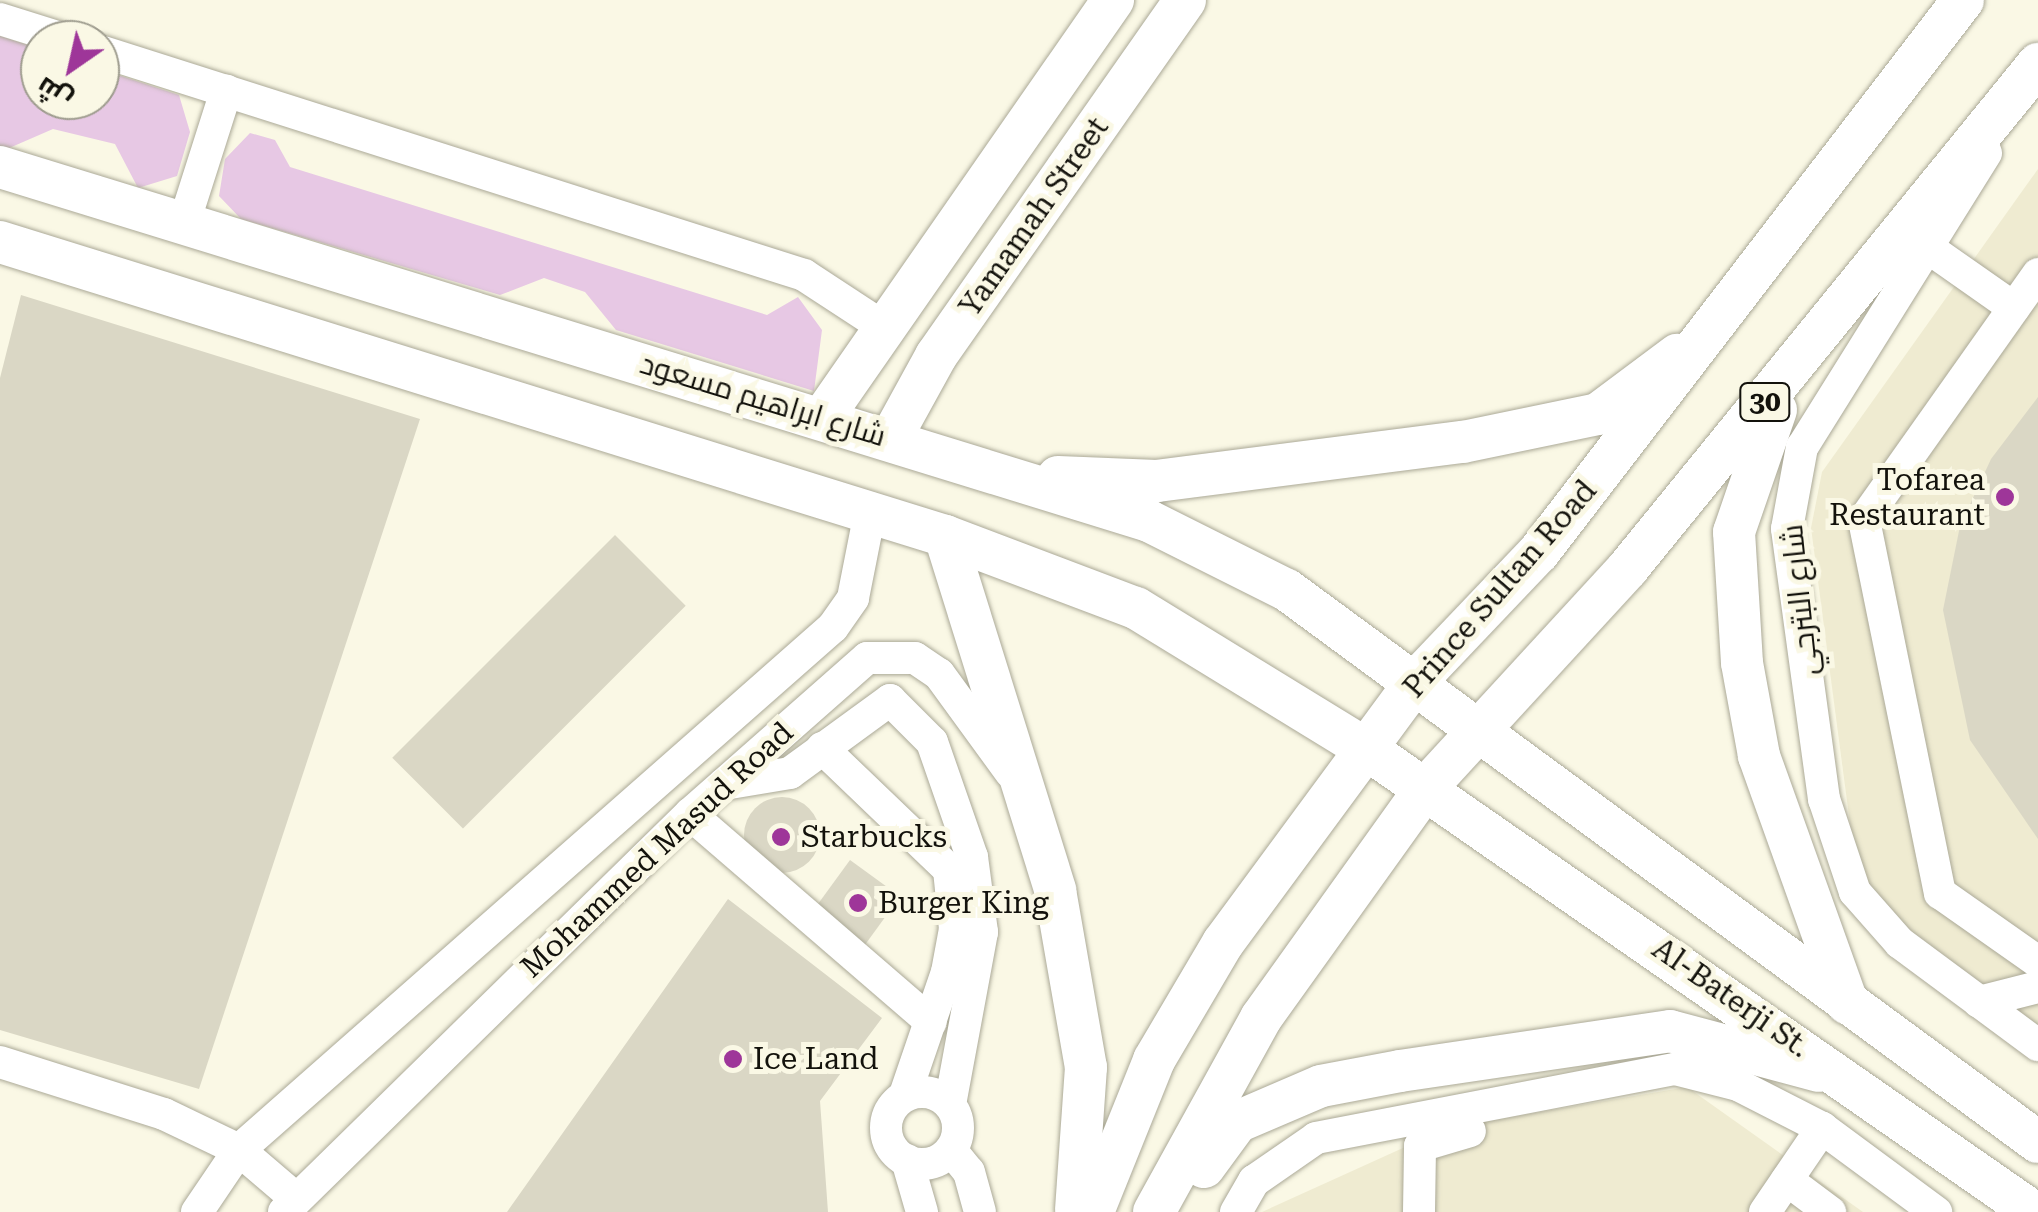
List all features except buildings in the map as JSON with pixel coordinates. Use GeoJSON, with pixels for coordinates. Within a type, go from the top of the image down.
{"type":"FeatureCollection","features":[{"type":"Feature","properties":{"kind":"main road","name":"Yamamah Street"},"geometry":{"type":"LineString","coordinates":[[823,417],[1113,0]]}},
{"type":"Feature","properties":{"kind":"main road","name":"Yamamah Street"},"geometry":{"type":"LineString","coordinates":[[890,438],[936,356],[1185,0]]}},
{"type":"Feature","properties":{"kind":"main road","name":"Prince Sultan Road"},"geometry":{"type":"LineString","coordinates":[[1093,1212],[1184,1002],[1416,681],[1539,552],[1725,319],[1822,173],[1963,0]]}},
{"type":"Feature","properties":{"kind":"main road","name":"30"},"geometry":{"type":"LineString","coordinates":[[1154,1212],[1261,1018],[1424,790],[1480,731],[1793,368],[2038,67]]}},
{"type":"Feature","properties":{"kind":"main road","name":"شارع ابراهيم مسعود"},"geometry":{"type":"LineString","coordinates":[[0,167],[823,417],[1149,521],[1287,590],[1480,731]]}},
{"type":"Feature","properties":{"kind":"main road"},"geometry":{"type":"LineString","coordinates":[[0,242],[870,512],[1136,608],[1368,750],[1424,790]]}},
{"type":"Feature","properties":{"kind":"main road"},"geometry":{"type":"LineString","coordinates":[[981,469],[1157,481],[1496,435],[1598,414],[1725,319]]}},
{"type":"Feature","properties":{"kind":"main road"},"geometry":{"type":"LineString","coordinates":[[1793,368],[1734,532],[1742,663],[1758,756],[1848,1004]]}},
{"type":"Feature","properties":{"kind":"main road"},"geometry":{"type":"LineString","coordinates":[[944,536],[1032,801],[1086,1067],[1076,1212]]}},
{"type":"Feature","properties":{"kind":"main road","name":"Al-Baterji St."},"geometry":{"type":"LineString","coordinates":[[1480,731],[2038,1142]]}},
{"type":"Feature","properties":{"kind":"main road","name":"Al-Baterji St."},"geometry":{"type":"LineString","coordinates":[[1424,790],[1903,1116],[2033,1212]]}},
{"type":"Feature","properties":{"kind":"main road"},"geometry":{"type":"LineString","coordinates":[[1172,1212],[1237,1122],[1321,1086],[1670,1031],[1839,1076],[1903,1116]]}},
{"type":"Feature","properties":{"kind":"street"},"geometry":{"type":"LineString","coordinates":[[120,56],[804,275],[885,328]]}},
{"type":"Feature","properties":{"kind":"street","name":"شارع البترجي"},"geometry":{"type":"LineString","coordinates":[[2038,67],[1802,447],[1787,529],[1824,799],[1855,892],[1900,943],[2038,1046]]}},
{"type":"Feature","properties":{"kind":"street"},"geometry":{"type":"LineString","coordinates":[[184,223],[226,90]]}},
{"type":"Feature","properties":{"kind":"street"},"geometry":{"type":"LineString","coordinates":[[1928,247],[2014,308]]}},
{"type":"Feature","properties":{"kind":"street"},"geometry":{"type":"LineString","coordinates":[[2038,274],[1864,520],[1940,892],[2038,962]]}},
{"type":"Feature","properties":{"kind":"street","name":"Mohammed Masud Road"},"geometry":{"type":"LineString","coordinates":[[197,1212],[238,1150],[832,628],[853,598],[870,512]]}},
{"type":"Feature","properties":{"kind":"street","name":"Mohammed Masud Road"},"geometry":{"type":"LineString","coordinates":[[289,1205],[690,814],[847,672],[890,653],[939,674],[1032,801]]}},
{"type":"Feature","properties":{"kind":"street"},"geometry":{"type":"LineString","coordinates":[[724,784],[790,773],[890,700],[949,772],[982,932],[950,1104],[958,1119],[951,1150]]}},
{"type":"Feature","properties":{"kind":"street"},"geometry":{"type":"LineString","coordinates":[[822,748],[948,870],[955,929],[906,1095],[886,1120],[907,1160],[922,1212]]}},
{"type":"Feature","properties":{"kind":"street"},"geometry":{"type":"LineString","coordinates":[[690,814],[930,1022]]}},
{"type":"Feature","properties":{"kind":"street"},"geometry":{"type":"LineString","coordinates":[[1979,1002],[2038,987]]}},
{"type":"Feature","properties":{"kind":"street"},"geometry":{"type":"LineString","coordinates":[[0,1062],[164,1114],[238,1150],[289,1205]]}},
{"type":"Feature","properties":{"kind":"street"},"geometry":{"type":"LineString","coordinates":[[1236,1212],[1254,1182],[1316,1138],[1676,1069],[1738,1085],[1822,1128],[1936,1212]]}},
{"type":"Feature","properties":{"kind":"street"},"geometry":{"type":"LineString","coordinates":[[1419,1212],[1417,1160],[1430,1139],[1553,1114],[1577,1088]]}},
{"type":"Feature","properties":{"kind":"street"},"geometry":{"type":"LineString","coordinates":[[906,1095],[950,1104]]}},
{"type":"Feature","properties":{"kind":"street"},"geometry":{"type":"LineString","coordinates":[[1765,1212],[1822,1128]]}},
{"type":"Feature","properties":{"kind":"street"},"geometry":{"type":"LineString","coordinates":[[907,1160],[923,1164],[951,1150]]}},
{"type":"Feature","properties":{"kind":"street"},"geometry":{"type":"LineString","coordinates":[[951,1150],[970,1172],[980,1212]]}},
{"type":"Feature","properties":{"kind":"street"},"geometry":{"type":"LineString","coordinates":[[1787,1180],[1830,1212]]}},
{"type":"Feature","properties":{"kind":"shaded area"},"geometry":{"type":"Polygon","coordinates":[[[0,36],[20,42],[20,120],[120,120],[120,76],[179,95],[190,132],[177,176],[138,188],[115,144],[53,129],[0,152],[0,36]]]}},
{"type":"Feature","properties":{"kind":"shaded area"},"geometry":{"type":"Polygon","coordinates":[[[250,133],[275,140],[290,167],[767,315],[798,297],[822,330],[814,391],[616,330],[585,292],[544,278],[500,295],[241,219],[219,196],[225,159],[250,133]]]}},
{"type":"Feature","properties":{"kind":"shaded area"},"geometry":{"type":"Polygon","coordinates":[[[2038,169],[2038,1033],[1891,926],[1856,869],[1811,528],[1822,472],[2038,169]]]}},
{"type":"Feature","properties":{"kind":"shaded area"},"geometry":{"type":"Polygon","coordinates":[[[1687,1087],[1863,1212],[1262,1212],[1447,1128],[1687,1087]]]}},
{"type":"Feature","properties":{"kind":"place","name":"Tofarea Restaurant"},"geometry":{"type":"Point","coordinates":[2005,497]}},
{"type":"Feature","properties":{"kind":"place","name":"Starbucks"},"geometry":{"type":"Point","coordinates":[781,837]}},
{"type":"Feature","properties":{"kind":"place","name":"Burger King"},"geometry":{"type":"Point","coordinates":[858,903]}},
{"type":"Feature","properties":{"kind":"place","name":"Ice Land"},"geometry":{"type":"Point","coordinates":[733,1059]}}]}
